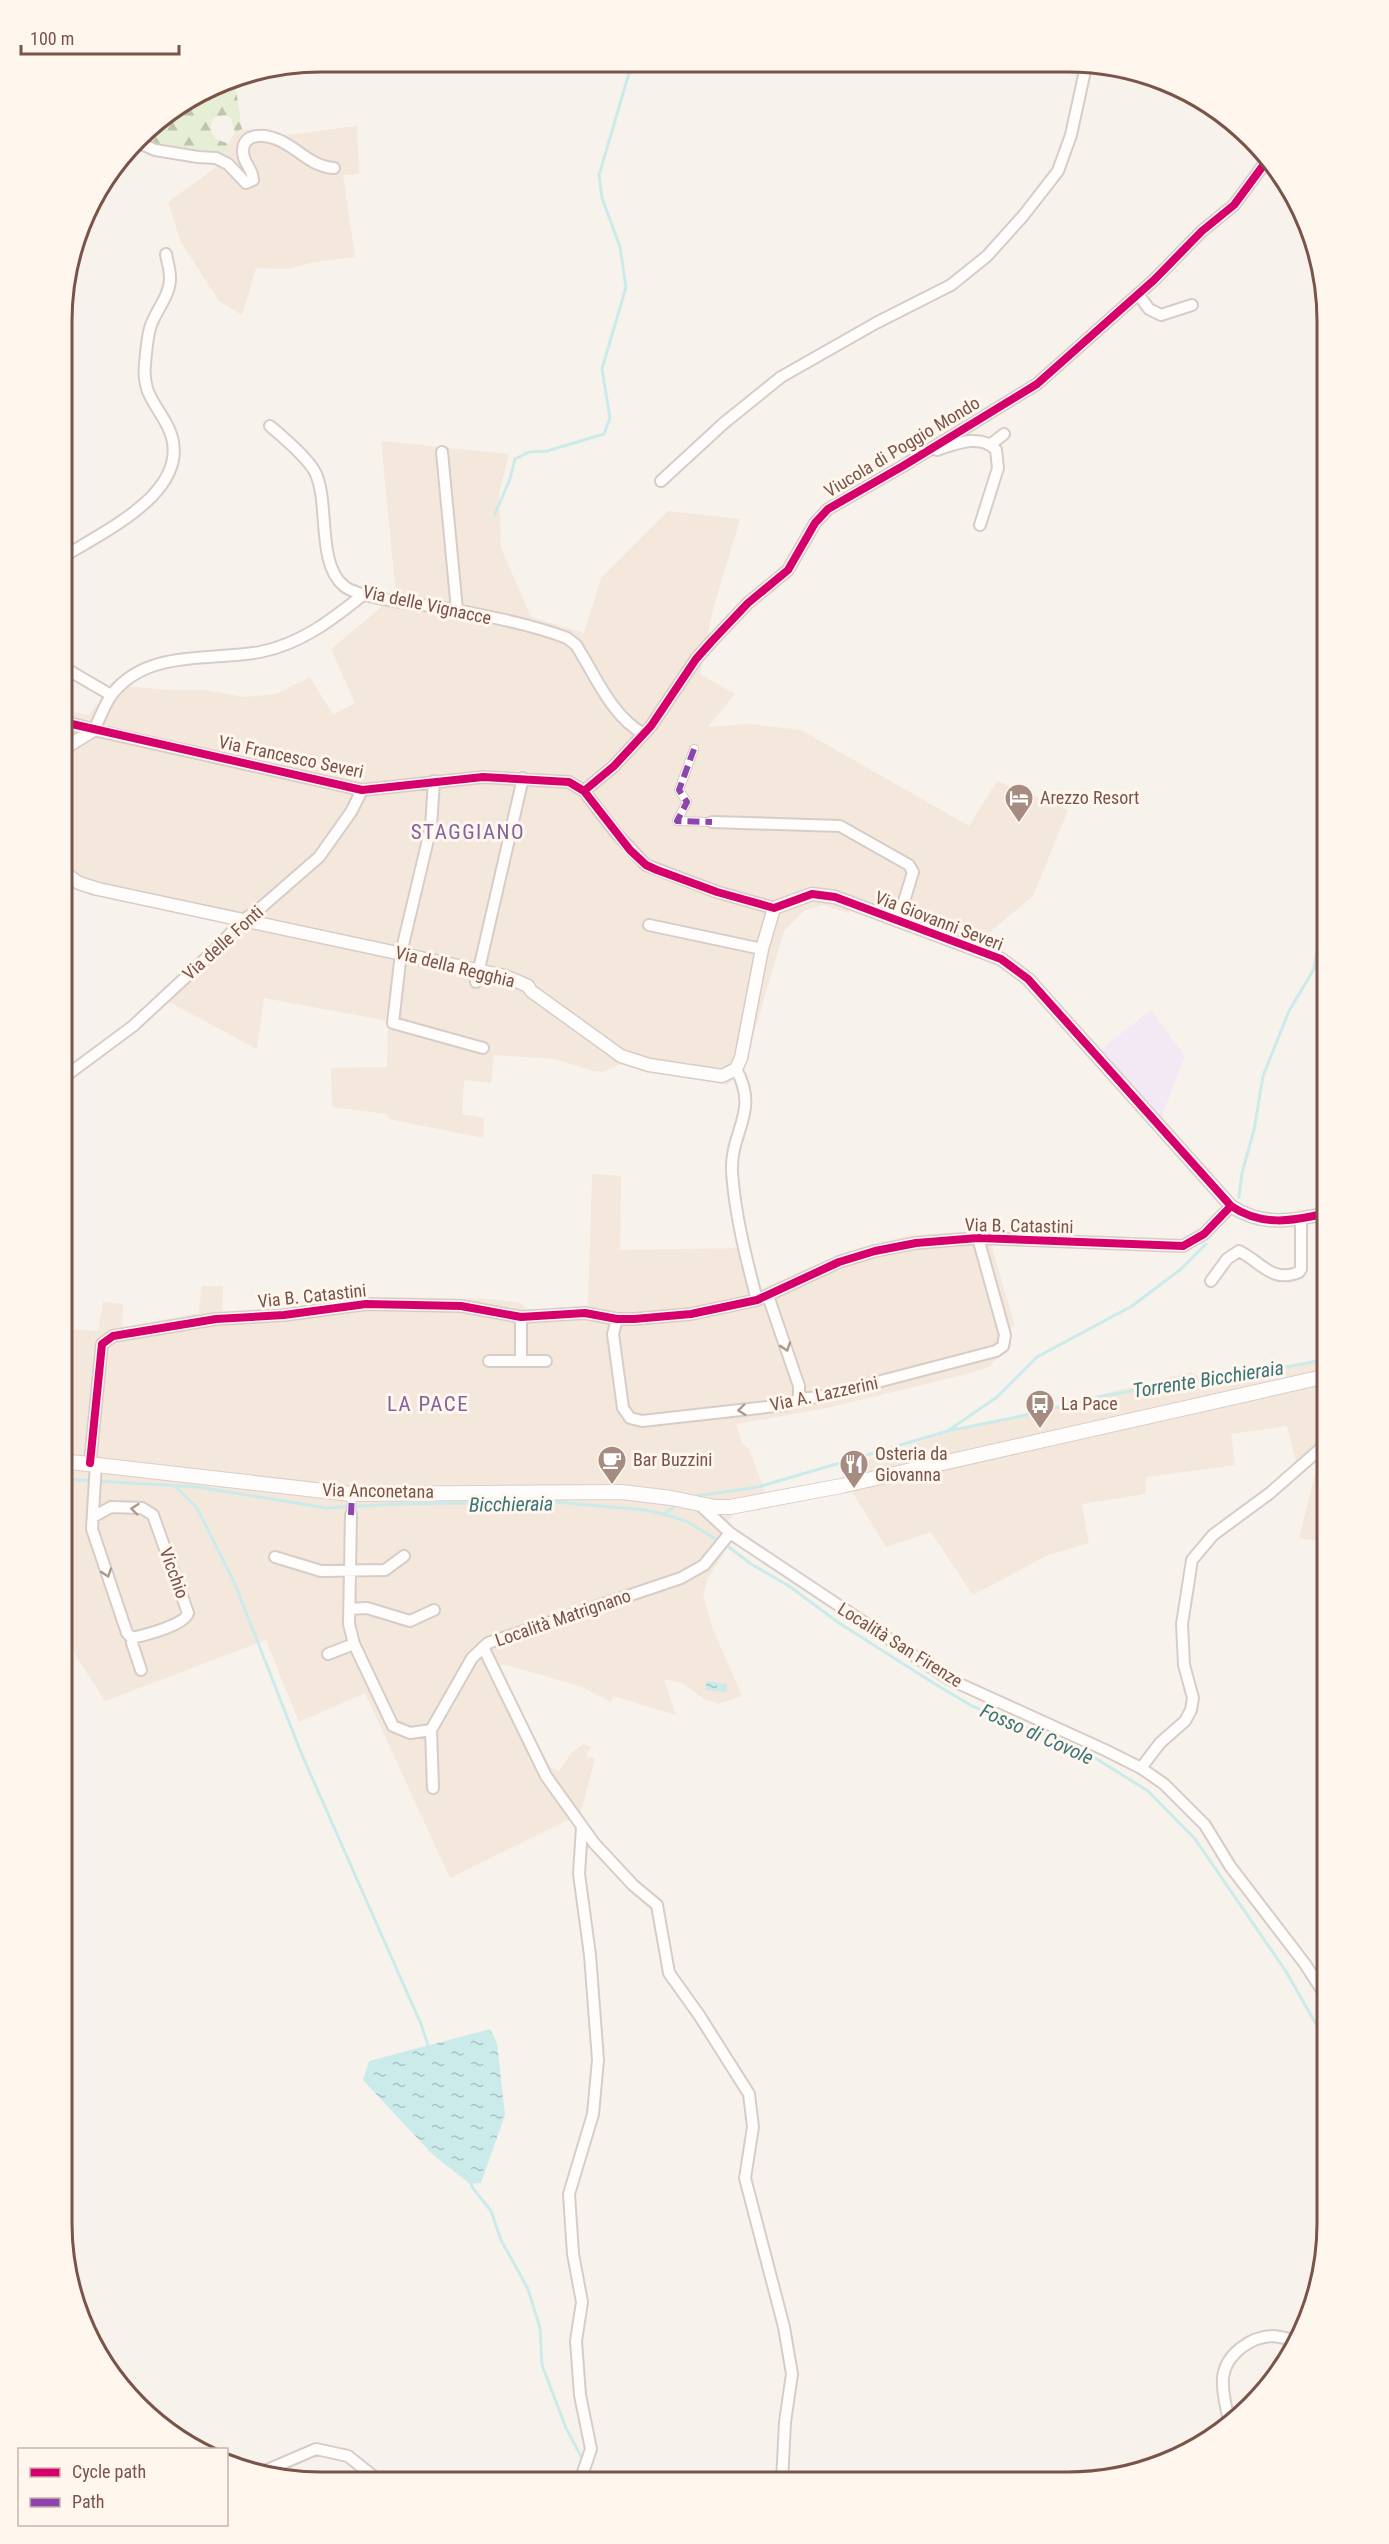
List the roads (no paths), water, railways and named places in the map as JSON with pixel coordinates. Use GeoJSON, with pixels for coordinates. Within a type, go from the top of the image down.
{"type":"FeatureCollection","features":[{"type":"Feature","properties":{"kind":"main road","name":"Via Anconetana"},"geometry":{"type":"LineString","coordinates":[[72,1462],[352,1494],[614,1492],[671,1498],[715,1507],[744,1506],[1317,1378]]}},
{"type":"Feature","properties":{"kind":"street"},"geometry":{"type":"LineString","coordinates":[[661,481],[724,423],[781,377],[851,336],[951,285],[987,256],[1023,216],[1058,171],[1071,135],[1084,73]]}},
{"type":"Feature","properties":{"kind":"street"},"geometry":{"type":"LineString","coordinates":[[145,145],[155,150],[216,158],[228,164],[246,183],[253,180],[253,176],[243,157],[243,148],[247,140],[255,136],[276,139],[322,166],[334,168]]}},
{"type":"Feature","properties":{"kind":"street","name":"Viucola di Poggio Mondo"},"geometry":{"type":"LineString","coordinates":[[584,791],[614,766],[644,734],[711,641],[748,603],[788,570],[815,523],[828,509],[911,462],[1037,384],[1138,294],[1202,231],[1234,205],[1263,166]]}},
{"type":"Feature","properties":{"kind":"street"},"geometry":{"type":"LineString","coordinates":[[72,551],[141,507],[167,479],[173,465],[174,456],[169,429],[146,391],[145,379],[150,327],[164,299],[170,278],[166,254]]}},
{"type":"Feature","properties":{"kind":"street"},"geometry":{"type":"LineString","coordinates":[[1138,294],[1149,309],[1161,315],[1192,305]]}},
{"type":"Feature","properties":{"kind":"street","name":"Via delle Vignacce"},"geometry":{"type":"LineString","coordinates":[[270,426],[314,470],[319,483],[330,561],[336,575],[345,586],[364,594],[456,610],[567,638],[576,645],[621,714],[633,728],[644,734]]}},
{"type":"Feature","properties":{"kind":"street"},"geometry":{"type":"LineString","coordinates":[[990,445],[1004,434]]}},
{"type":"Feature","properties":{"kind":"street"},"geometry":{"type":"LineString","coordinates":[[911,462],[965,442],[990,445],[998,454],[998,468],[980,525]]}},
{"type":"Feature","properties":{"kind":"street"},"geometry":{"type":"LineString","coordinates":[[442,452],[456,610]]}},
{"type":"Feature","properties":{"kind":"street"},"geometry":{"type":"LineString","coordinates":[[72,743],[94,730],[111,695],[131,678],[160,664],[260,652],[282,645],[326,624],[364,594]]}},
{"type":"Feature","properties":{"kind":"street"},"geometry":{"type":"LineString","coordinates":[[72,672],[111,695]]}},
{"type":"Feature","properties":{"kind":"street","name":"Via Francesco Severi"},"geometry":{"type":"LineString","coordinates":[[72,724],[362,790],[483,777],[569,782],[584,791]]}},
{"type":"Feature","properties":{"kind":"street"},"geometry":{"type":"LineString","coordinates":[[694,749],[679,790],[687,802],[677,821],[712,822]]}},
{"type":"Feature","properties":{"kind":"street"},"geometry":{"type":"LineString","coordinates":[[476,982],[523,778]]}},
{"type":"Feature","properties":{"kind":"street"},"geometry":{"type":"LineString","coordinates":[[434,781],[431,827],[401,953],[393,1023],[483,1048]]}},
{"type":"Feature","properties":{"kind":"street","name":"Via delle Fonti"},"geometry":{"type":"LineString","coordinates":[[72,1070],[133,1026],[215,950],[243,920],[257,911],[318,857],[351,812],[362,790]]}},
{"type":"Feature","properties":{"kind":"street"},"geometry":{"type":"LineString","coordinates":[[584,791],[616,833],[646,865],[717,892],[774,908],[762,949],[741,1058],[736,1068],[743,1081],[746,1098],[744,1119],[734,1149],[732,1170],[745,1252],[800,1386],[799,1399]]}},
{"type":"Feature","properties":{"kind":"street","name":"Via Giovanni Severi"},"geometry":{"type":"LineString","coordinates":[[712,822],[840,826],[909,865],[913,872],[898,921]]}},
{"type":"Feature","properties":{"kind":"street","name":"Via della Regghia"},"geometry":{"type":"LineString","coordinates":[[72,878],[98,889],[480,969],[513,978],[528,986],[531,991],[621,1056],[649,1065],[711,1075],[722,1076],[736,1068]]}},
{"type":"Feature","properties":{"kind":"street","name":"Via Giovanni Severi"},"geometry":{"type":"LineString","coordinates":[[774,908],[812,894],[822,894],[1001,960],[1028,979],[1231,1206],[1255,1219],[1269,1221],[1317,1215]]}},
{"type":"Feature","properties":{"kind":"street"},"geometry":{"type":"LineString","coordinates":[[649,925],[762,949]]}},
{"type":"Feature","properties":{"kind":"street","name":"Via B. Catastini"},"geometry":{"type":"LineString","coordinates":[[94,1465],[102,1344],[113,1336],[216,1319],[284,1315],[366,1304],[461,1306],[521,1317],[585,1313],[617,1319],[691,1314],[763,1298],[839,1262],[875,1251],[916,1243],[978,1238],[1183,1246],[1204,1234],[1231,1206]]}},
{"type":"Feature","properties":{"kind":"street"},"geometry":{"type":"LineString","coordinates":[[1211,1281],[1227,1259],[1239,1251],[1268,1272],[1287,1275],[1299,1272],[1301,1269],[1301,1219]]}},
{"type":"Feature","properties":{"kind":"street","name":"Via A. Lazzerini"},"geometry":{"type":"LineString","coordinates":[[617,1319],[613,1334],[623,1408],[630,1418],[642,1421],[737,1411],[784,1405],[799,1399],[820,1398],[970,1360],[1000,1349],[1005,1342],[1005,1335],[978,1238]]}},
{"type":"Feature","properties":{"kind":"street"},"geometry":{"type":"LineString","coordinates":[[521,1317],[521,1361]]}},
{"type":"Feature","properties":{"kind":"street"},"geometry":{"type":"LineString","coordinates":[[489,1361],[546,1361]]}},
{"type":"Feature","properties":{"kind":"street"},"geometry":{"type":"LineString","coordinates":[[1141,1768],[1160,1743],[1185,1721],[1191,1710],[1193,1698],[1184,1665],[1182,1624],[1192,1560],[1213,1534],[1270,1493],[1317,1452]]}},
{"type":"Feature","properties":{"kind":"street"},"geometry":{"type":"LineString","coordinates":[[94,1465],[92,1529],[127,1633],[132,1638],[141,1670]]}},
{"type":"Feature","properties":{"kind":"street"},"geometry":{"type":"LineString","coordinates":[[352,1494],[349,1624],[354,1644],[393,1726],[410,1733],[431,1730],[434,1788]]}},
{"type":"Feature","properties":{"kind":"street","name":"Località San Firenze"},"geometry":{"type":"LineString","coordinates":[[699,1504],[728,1535],[949,1679],[1141,1768],[1164,1784],[1205,1825],[1230,1866],[1292,1946],[1317,1983]]}},
{"type":"Feature","properties":{"kind":"street","name":"Vicchio"},"geometry":{"type":"LineString","coordinates":[[93,1517],[111,1507],[148,1511],[153,1515],[188,1613],[183,1622],[132,1638]]}},
{"type":"Feature","properties":{"kind":"street","name":"Località Matrignano"},"geometry":{"type":"LineString","coordinates":[[431,1730],[466,1667],[483,1647],[498,1639],[681,1578],[694,1572],[716,1552],[728,1535]]}},
{"type":"Feature","properties":{"kind":"street"},"geometry":{"type":"LineString","coordinates":[[275,1557],[321,1571],[350,1571],[385,1570],[404,1556]]}},
{"type":"Feature","properties":{"kind":"street"},"geometry":{"type":"LineString","coordinates":[[349,1609],[367,1608],[410,1621],[434,1610]]}},
{"type":"Feature","properties":{"kind":"street"},"geometry":{"type":"LineString","coordinates":[[328,1654],[354,1644]]}},
{"type":"Feature","properties":{"kind":"street"},"geometry":{"type":"LineString","coordinates":[[483,1647],[546,1776],[582,1827],[633,1885],[657,1905],[669,1973],[699,2015],[749,2094],[753,2127],[745,2178],[784,2327],[792,2374],[784,2422],[782,2472]]}},
{"type":"Feature","properties":{"kind":"street"},"geometry":{"type":"LineString","coordinates":[[582,1827],[579,1874],[590,1955],[598,2060],[593,2114],[570,2194],[573,2254],[582,2302],[576,2341],[580,2395],[591,2450],[583,2472]]}},
{"type":"Feature","properties":{"kind":"street"},"geometry":{"type":"LineString","coordinates":[[1228,2414],[1224,2400],[1223,2376],[1230,2359],[1239,2349],[1256,2340],[1273,2336],[1288,2339]]}},
{"type":"Feature","properties":{"kind":"street"},"geometry":{"type":"LineString","coordinates":[[273,2467],[316,2449],[348,2456],[367,2472]]}},
{"type":"Feature","properties":{"kind":"water"},"geometry":{"type":"Polygon","coordinates":[[[707,1681],[727,1684],[726,1692],[705,1690],[707,1681]]]}},
{"type":"Feature","properties":{"kind":"water"},"geometry":{"type":"Polygon","coordinates":[[[490,2029],[497,2043],[505,2115],[481,2183],[470,2184],[432,2154],[363,2080],[369,2061],[490,2029]]]}},
{"type":"Feature","properties":{"kind":"waterway"},"geometry":{"type":"LineString","coordinates":[[495,514],[510,479],[515,459],[529,452],[547,451],[604,434],[610,418],[602,369],[626,287],[620,247],[602,198],[599,175],[629,72]]}},
{"type":"Feature","properties":{"kind":"waterway"},"geometry":{"type":"LineString","coordinates":[[1239,1197],[1263,1076],[1289,1011],[1314,969],[1317,950]]}},
{"type":"Feature","properties":{"kind":"waterway"},"geometry":{"type":"LineString","coordinates":[[949,1430],[997,1397],[1037,1357],[1132,1306],[1181,1269],[1206,1244]]}},
{"type":"Feature","properties":{"kind":"waterway","name":"Torrente Bicchieraia"},"geometry":{"type":"LineString","coordinates":[[689,1497],[758,1487],[948,1431],[1103,1396],[1172,1384],[1248,1375],[1317,1361]]}},
{"type":"Feature","properties":{"kind":"waterway","name":"Bicchieraia"},"geometry":{"type":"LineString","coordinates":[[72,1480],[198,1487],[327,1508],[396,1504],[556,1502],[645,1510],[663,1514],[679,1504]]}},
{"type":"Feature","properties":{"kind":"waterway"},"geometry":{"type":"LineString","coordinates":[[176,1487],[197,1508],[235,1584],[302,1755],[421,2024],[429,2048]]}},
{"type":"Feature","properties":{"kind":"waterway","name":"Fosso di Covole"},"geometry":{"type":"LineString","coordinates":[[663,1514],[686,1521],[719,1541]]}},
{"type":"Feature","properties":{"kind":"waterway","name":"Fosso di Covole"},"geometry":{"type":"LineString","coordinates":[[725,1544],[751,1564],[789,1586],[839,1623],[972,1706],[1084,1751],[1148,1791],[1195,1839],[1285,1970],[1317,2026]]}},
{"type":"Feature","properties":{"kind":"waterway"},"geometry":{"type":"LineString","coordinates":[[470,2180],[472,2187],[491,2211],[501,2240],[528,2289],[540,2328],[542,2365],[566,2428],[584,2462]]}},
{"type":"Feature","properties":{"kind":"place","name":"Arezzo Resort"},"geometry":{"type":"Point","coordinates":[1019,824]}},
{"type":"Feature","properties":{"kind":"place","name":"La Pace"},"geometry":{"type":"Point","coordinates":[1040,1430]}},
{"type":"Feature","properties":{"kind":"place","name":"Bar Buzzini"},"geometry":{"type":"Point","coordinates":[612,1486]}},
{"type":"Feature","properties":{"kind":"place","name":"Osteria da Giovanna"},"geometry":{"type":"Point","coordinates":[854,1490]}},
{"type":"Feature","properties":{"kind":"district","name":"STAGGIANO"},"geometry":{"type":"Point","coordinates":[468,832]}},
{"type":"Feature","properties":{"kind":"district","name":"LA PACE"},"geometry":{"type":"Point","coordinates":[428,1404]}}]}
